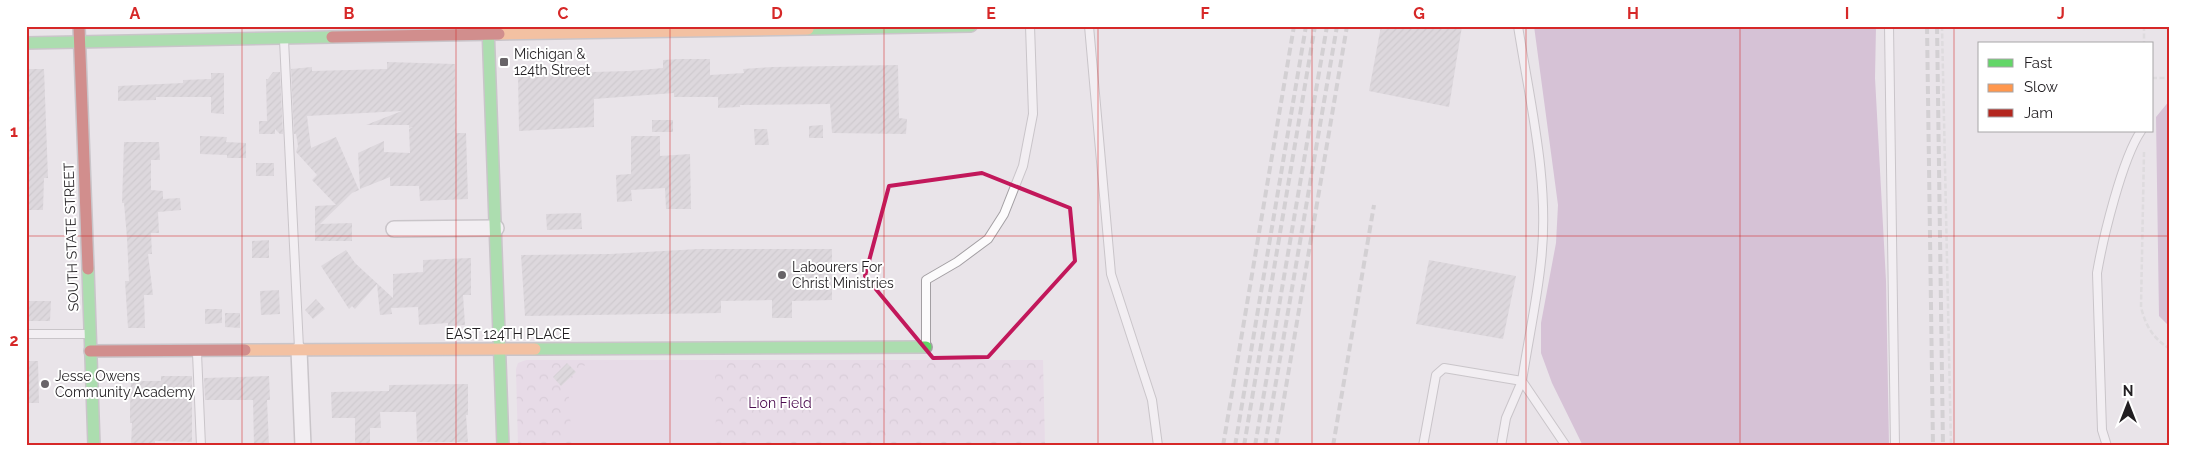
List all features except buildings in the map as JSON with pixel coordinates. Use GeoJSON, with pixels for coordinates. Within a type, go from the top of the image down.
{"type":"FeatureCollection","features":[{"type":"Feature","properties":{"kind":"street","name":"SOUTH STATE STREET"},"geometry":{"type":"LineString","coordinates":[[79,26],[94,446]]}},
{"type":"Feature","properties":{"kind":"street"},"geometry":{"type":"LineString","coordinates":[[26,43],[284,38],[488,30],[971,26]]}},
{"type":"Feature","properties":{"kind":"street"},"geometry":{"type":"LineString","coordinates":[[488,30],[503,446]]}},
{"type":"Feature","properties":{"kind":"street"},"geometry":{"type":"LineString","coordinates":[[394,229],[496,228]]}},
{"type":"Feature","properties":{"kind":"street","name":"EAST 124TH PLACE"},"geometry":{"type":"LineString","coordinates":[[90,351],[926,347]]}},
{"type":"Feature","properties":{"kind":"street"},"geometry":{"type":"LineString","coordinates":[[299,350],[303,446]]}},
{"type":"Feature","properties":{"kind":"lane"},"geometry":{"type":"LineString","coordinates":[[926,347],[926,280],[957,262],[988,239],[1004,214],[1023,166],[1033,114],[1030,26]]}},
{"type":"Feature","properties":{"kind":"lane"},"geometry":{"type":"LineString","coordinates":[[1090,26],[1111,274],[1152,400],[1158,446]]}},
{"type":"Feature","properties":{"kind":"lane"},"geometry":{"type":"LineString","coordinates":[[1501,446],[1506,418],[1522,381],[1542,260],[1540,171],[1518,26]]}},
{"type":"Feature","properties":{"kind":"lane"},"geometry":{"type":"LineString","coordinates":[[1889,26],[1895,446]]}},
{"type":"Feature","properties":{"kind":"lane"},"geometry":{"type":"LineString","coordinates":[[284,38],[299,350]]}},
{"type":"Feature","properties":{"kind":"lane"},"geometry":{"type":"LineString","coordinates":[[2107,446],[2102,430],[2097,273],[2100,254],[2118,191],[2134,142],[2141,132]]}},
{"type":"Feature","properties":{"kind":"lane"},"geometry":{"type":"LineString","coordinates":[[26,334],[90,334]]}},
{"type":"Feature","properties":{"kind":"lane"},"geometry":{"type":"LineString","coordinates":[[197,350],[201,446]]}},
{"type":"Feature","properties":{"kind":"lane"},"geometry":{"type":"LineString","coordinates":[[1423,446],[1436,375],[1444,368],[1522,381],[1566,446]]}},
{"type":"Feature","properties":{"kind":"path"},"geometry":{"type":"LineString","coordinates":[[1942,26],[1951,446]]}},
{"type":"Feature","properties":{"kind":"path"},"geometry":{"type":"LineString","coordinates":[[2144,26],[2144,42]]}},
{"type":"Feature","properties":{"kind":"path"},"geometry":{"type":"LineString","coordinates":[[2154,78],[2170,78]]}},
{"type":"Feature","properties":{"kind":"path"},"geometry":{"type":"LineString","coordinates":[[2144,151],[2141,308],[2152,335],[2170,349]]}},
{"type":"Feature","properties":{"kind":"highlighted area"},"geometry":{"type":"Polygon","coordinates":[[[982,173],[1070,208],[1075,261],[988,357],[933,358],[865,276],[889,186],[982,173]]]}},
{"type":"Feature","properties":{"kind":"green space","name":"Lion Field"},"geometry":{"type":"Polygon","coordinates":[[[526,360],[1043,360],[1045,446],[518,446],[516,369],[518,363],[526,360]]]}},
{"type":"Feature","properties":{"kind":"green space"},"geometry":{"type":"Polygon","coordinates":[[[715,362],[716,435],[705,446],[572,446],[568,382],[587,363],[715,362]]]}},
{"type":"Feature","properties":{"kind":"shaded area"},"geometry":{"type":"Polygon","coordinates":[[[1534,26],[1876,26],[1875,78],[1886,281],[1889,446],[1583,446],[1552,383],[1541,353],[1541,323],[1556,243],[1558,205],[1534,26]]]}},
{"type":"Feature","properties":{"kind":"shaded area"},"geometry":{"type":"Polygon","coordinates":[[[2170,100],[2170,327],[2159,316],[2156,117],[2170,100]]]}},
{"type":"Feature","properties":{"kind":"railway"},"geometry":{"type":"LineString","coordinates":[[1223,446],[1294,26]]}},
{"type":"Feature","properties":{"kind":"railway"},"geometry":{"type":"LineString","coordinates":[[1235,446],[1306,26]]}},
{"type":"Feature","properties":{"kind":"railway"},"geometry":{"type":"LineString","coordinates":[[1244,446],[1315,26]]}},
{"type":"Feature","properties":{"kind":"railway"},"geometry":{"type":"LineString","coordinates":[[1255,446],[1327,26]]}},
{"type":"Feature","properties":{"kind":"railway"},"geometry":{"type":"LineString","coordinates":[[1265,446],[1337,26]]}},
{"type":"Feature","properties":{"kind":"railway"},"geometry":{"type":"LineString","coordinates":[[1276,446],[1347,26]]}},
{"type":"Feature","properties":{"kind":"railway"},"geometry":{"type":"LineString","coordinates":[[1927,26],[1933,446]]}},
{"type":"Feature","properties":{"kind":"railway"},"geometry":{"type":"LineString","coordinates":[[1937,26],[1943,446]]}},
{"type":"Feature","properties":{"kind":"railway"},"geometry":{"type":"LineString","coordinates":[[1333,446],[1374,205]]}},
{"type":"Feature","properties":{"kind":"traffic: fast"},"geometry":{"type":"LineString","coordinates":[[488,26],[503,446]]}},
{"type":"Feature","properties":{"kind":"traffic: fast"},"geometry":{"type":"LineString","coordinates":[[808,29],[971,26]]}},
{"type":"Feature","properties":{"kind":"traffic: fast"},"geometry":{"type":"LineString","coordinates":[[26,43],[332,37]]}},
{"type":"Feature","properties":{"kind":"traffic: fast"},"geometry":{"type":"LineString","coordinates":[[88,269],[94,446]]}},
{"type":"Feature","properties":{"kind":"traffic: fast"},"geometry":{"type":"LineString","coordinates":[[535,349],[926,347]]}},
{"type":"Feature","properties":{"kind":"traffic: slow"},"geometry":{"type":"LineString","coordinates":[[499,34],[808,29]]}},
{"type":"Feature","properties":{"kind":"traffic: slow"},"geometry":{"type":"LineString","coordinates":[[245,350],[535,349]]}},
{"type":"Feature","properties":{"kind":"traffic: jam"},"geometry":{"type":"LineString","coordinates":[[79,27],[88,269]]}},
{"type":"Feature","properties":{"kind":"traffic: jam"},"geometry":{"type":"LineString","coordinates":[[332,37],[499,34]]}},
{"type":"Feature","properties":{"kind":"traffic: jam"},"geometry":{"type":"LineString","coordinates":[[90,351],[245,350]]}},
{"type":"Feature","properties":{"kind":"place","name":"Michigan & 124th Street"},"geometry":{"type":"Point","coordinates":[504,62]}},
{"type":"Feature","properties":{"kind":"place","name":"Labourers For Christ Ministries"},"geometry":{"type":"Point","coordinates":[782,275]}},
{"type":"Feature","properties":{"kind":"place","name":"Jesse Owens Community Academy"},"geometry":{"type":"Point","coordinates":[45,384]}}]}
